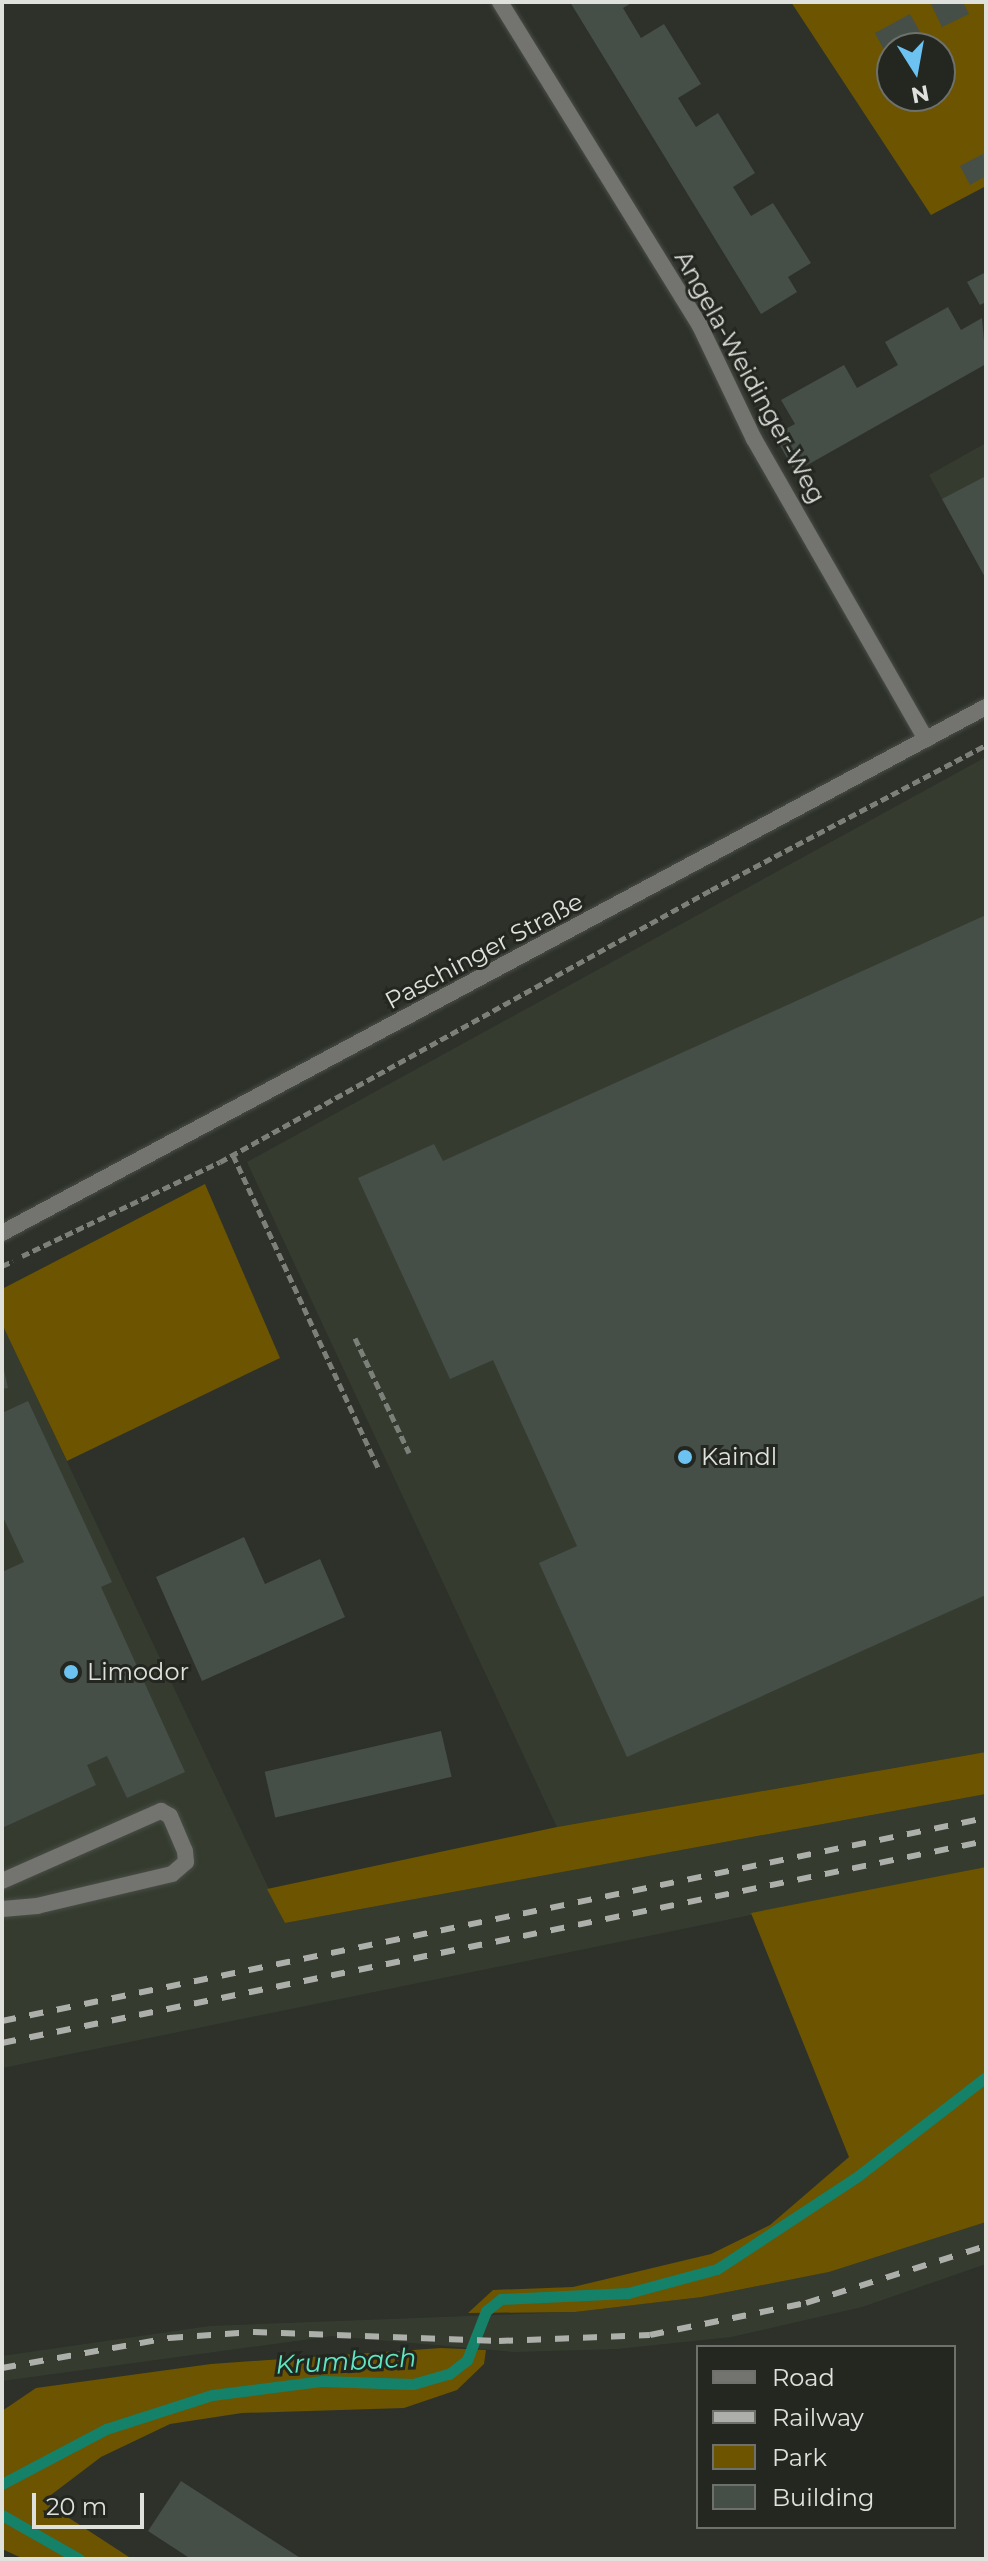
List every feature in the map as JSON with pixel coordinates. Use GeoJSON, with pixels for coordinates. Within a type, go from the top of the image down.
{"type":"FeatureCollection","features":[{"type":"Feature","properties":{"kind":"street","name":"Angela-Weidinger-Weg"},"geometry":{"type":"LineString","coordinates":[[500,2],[700,326],[754,439],[926,739]]}},
{"type":"Feature","properties":{"kind":"street","name":"Paschinger Straße"},"geometry":{"type":"LineString","coordinates":[[2,1233],[986,707]]}},
{"type":"Feature","properties":{"kind":"street"},"geometry":{"type":"LineString","coordinates":[[2,1881],[161,1811],[170,1816],[185,1851],[186,1862],[172,1874],[37,1906],[2,1909]]}},
{"type":"Feature","properties":{"kind":"path"},"geometry":{"type":"LineString","coordinates":[[2,1266],[233,1155],[711,890],[986,745]]}},
{"type":"Feature","properties":{"kind":"path"},"geometry":{"type":"LineString","coordinates":[[233,1155],[378,1468]]}},
{"type":"Feature","properties":{"kind":"path"},"geometry":{"type":"LineString","coordinates":[[355,1338],[409,1453]]}},
{"type":"Feature","properties":{"kind":"shaded area"},"geometry":{"type":"Polygon","coordinates":[[[986,443],[986,579],[929,475],[986,443]]]}},
{"type":"Feature","properties":{"kind":"shaded area","name":"Kaindl"},"geometry":{"type":"Polygon","coordinates":[[[986,757],[986,1752],[557,1827],[247,1162],[986,757]]]}},
{"type":"Feature","properties":{"kind":"shaded area"},"geometry":{"type":"Polygon","coordinates":[[[2,1324],[285,1923],[986,1794],[986,1867],[2,2068],[2,1324]]]}},
{"type":"Feature","properties":{"kind":"shaded area"},"geometry":{"type":"Polygon","coordinates":[[[986,2222],[986,2264],[862,2307],[731,2337],[617,2349],[515,2352],[332,2336],[2,2381],[2,2356],[210,2326],[575,2312],[702,2297],[829,2272],[986,2222]]]}},
{"type":"Feature","properties":{"kind":"green space"},"geometry":{"type":"Polygon","coordinates":[[[791,2],[986,2],[986,186],[931,215],[791,2]]]}},
{"type":"Feature","properties":{"kind":"green space"},"geometry":{"type":"Polygon","coordinates":[[[205,1184],[280,1358],[67,1461],[2,1324],[2,1289],[205,1184]]]}},
{"type":"Feature","properties":{"kind":"green space"},"geometry":{"type":"Polygon","coordinates":[[[986,1752],[986,1794],[285,1923],[267,1889],[557,1827],[986,1752]]]}},
{"type":"Feature","properties":{"kind":"green space"},"geometry":{"type":"Polygon","coordinates":[[[986,1867],[986,2222],[829,2272],[702,2297],[575,2312],[468,2313],[493,2290],[573,2287],[711,2254],[770,2225],[849,2157],[751,1913],[986,1867]]]}},
{"type":"Feature","properties":{"kind":"green space"},"geometry":{"type":"Polygon","coordinates":[[[441,2348],[486,2350],[484,2364],[457,2390],[404,2408],[242,2413],[170,2424],[101,2457],[43,2501],[132,2559],[24,2559],[2,2549],[2,2411],[36,2388],[211,2364],[441,2348]]]}},
{"type":"Feature","properties":{"kind":"building"},"geometry":{"type":"Polygon","coordinates":[[[570,2],[633,2],[623,8],[641,38],[664,24],[701,84],[678,98],[696,127],[718,113],[755,173],[733,187],[751,216],[773,203],[811,263],[788,277],[797,292],[761,314],[570,2]]]}},
{"type":"Feature","properties":{"kind":"building"},"geometry":{"type":"Polygon","coordinates":[[[930,2],[963,2],[969,14],[942,27],[930,2]]]}},
{"type":"Feature","properties":{"kind":"building"},"geometry":{"type":"Polygon","coordinates":[[[910,14],[920,32],[877,32],[910,14]]]}},
{"type":"Feature","properties":{"kind":"building"},"geometry":{"type":"Polygon","coordinates":[[[983,154],[986,176],[970,185],[960,166],[983,154]]]}},
{"type":"Feature","properties":{"kind":"building"},"geometry":{"type":"Polygon","coordinates":[[[986,272],[986,302],[980,305],[967,282],[986,272]]]}},
{"type":"Feature","properties":{"kind":"building"},"geometry":{"type":"Polygon","coordinates":[[[948,307],[961,330],[982,318],[986,364],[795,472],[774,435],[795,424],[781,400],[844,365],[857,388],[898,365],[885,342],[948,307]]]}},
{"type":"Feature","properties":{"kind":"building"},"geometry":{"type":"Polygon","coordinates":[[[986,476],[986,579],[942,499],[986,476]]]}},
{"type":"Feature","properties":{"kind":"building","name":"Kaindl"},"geometry":{"type":"Polygon","coordinates":[[[986,915],[986,1595],[627,1757],[539,1563],[577,1546],[493,1360],[450,1379],[358,1178],[434,1144],[443,1161],[986,915]]]}},
{"type":"Feature","properties":{"kind":"building"},"geometry":{"type":"Polygon","coordinates":[[[2,1361],[8,1388],[2,1389],[2,1361]]]}},
{"type":"Feature","properties":{"kind":"building","name":"Limodor"},"geometry":{"type":"Polygon","coordinates":[[[28,1401],[112,1582],[101,1587],[185,1772],[127,1798],[107,1756],[87,1765],[96,1785],[2,1828],[2,1572],[24,1562],[2,1515],[2,1413],[28,1401]]]}},
{"type":"Feature","properties":{"kind":"building"},"geometry":{"type":"Polygon","coordinates":[[[244,1537],[265,1584],[320,1559],[345,1617],[202,1681],[156,1577],[244,1537]]]}},
{"type":"Feature","properties":{"kind":"building"},"geometry":{"type":"Polygon","coordinates":[[[441,1731],[452,1777],[275,1818],[265,1772],[441,1731]]]}},
{"type":"Feature","properties":{"kind":"building"},"geometry":{"type":"Polygon","coordinates":[[[181,2481],[302,2559],[191,2559],[148,2531],[181,2481]]]}},
{"type":"Feature","properties":{"kind":"waterway","name":"Krumbach"},"geometry":{"type":"LineString","coordinates":[[2,2484],[106,2429],[212,2395],[322,2381],[413,2384],[449,2374],[467,2360],[486,2311],[501,2299],[628,2293],[717,2269],[858,2176],[986,2077]]}},
{"type":"Feature","properties":{"kind":"waterway"},"geometry":{"type":"LineString","coordinates":[[2,2515],[79,2559]]}},
{"type":"Feature","properties":{"kind":"railway"},"geometry":{"type":"LineString","coordinates":[[2,2021],[986,1818]]}},
{"type":"Feature","properties":{"kind":"railway"},"geometry":{"type":"LineString","coordinates":[[2,2043],[986,1841]]}},
{"type":"Feature","properties":{"kind":"railway"},"geometry":{"type":"LineString","coordinates":[[2,2368],[169,2338],[253,2332],[499,2341],[650,2335],[806,2303],[986,2246]]}},
{"type":"Feature","properties":{"kind":"place","name":"Kaindl"},"geometry":{"type":"Point","coordinates":[685,1457]}},
{"type":"Feature","properties":{"kind":"place","name":"Limodor"},"geometry":{"type":"Point","coordinates":[71,1672]}}]}
